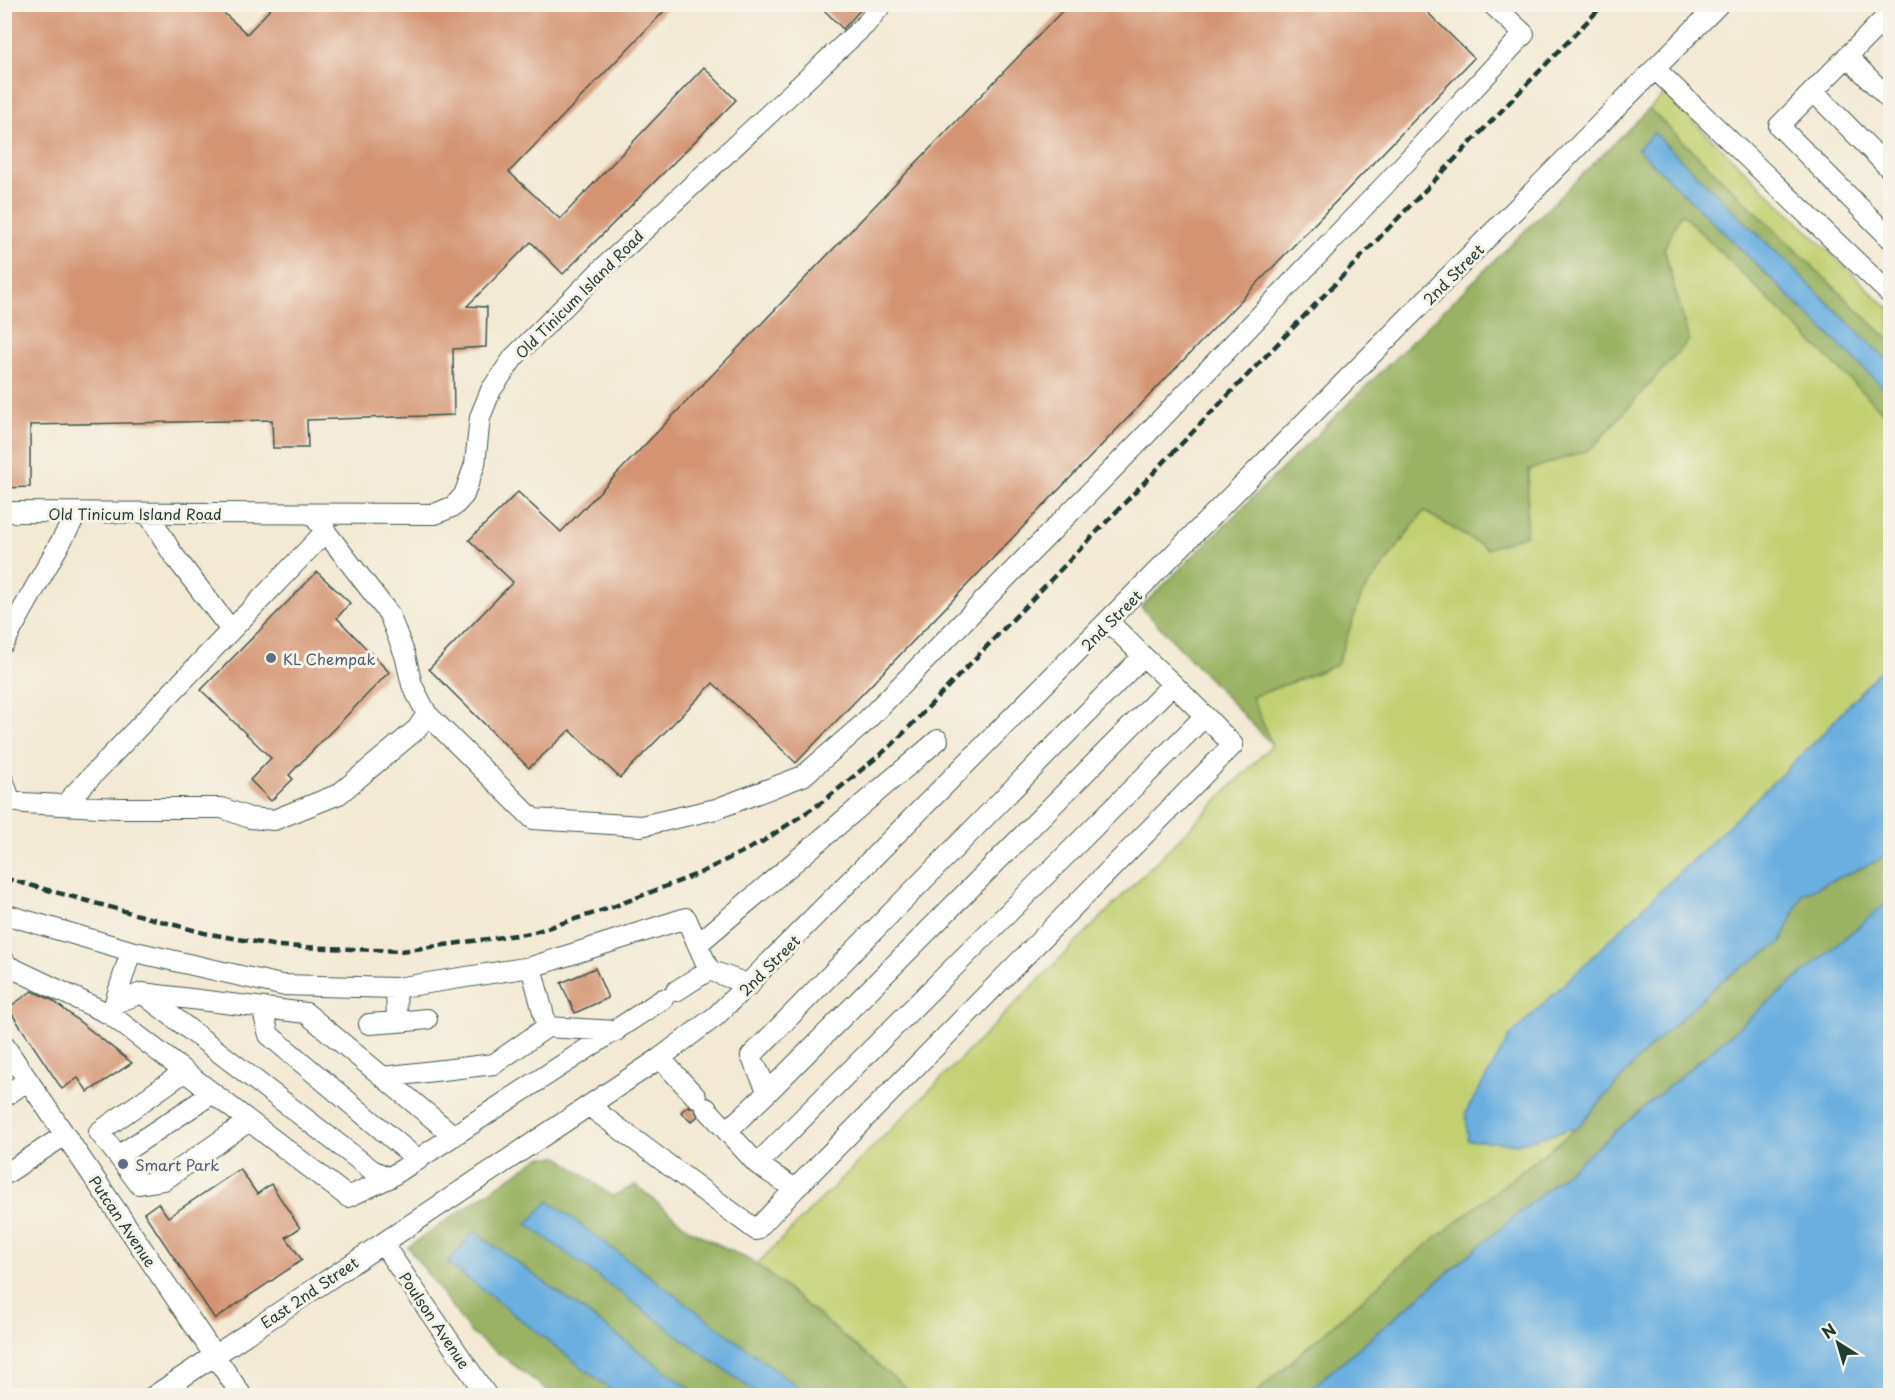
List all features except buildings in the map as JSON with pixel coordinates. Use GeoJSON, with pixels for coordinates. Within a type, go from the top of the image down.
{"type":"FeatureCollection","features":[{"type":"Feature","properties":{"kind":"street","name":"Old Tinicum Island Road"},"geometry":{"type":"LineString","coordinates":[[4,512],[435,514],[454,507],[464,495],[475,464],[480,417],[491,390],[514,357],[602,268],[866,24],[882,4]]}},
{"type":"Feature","properties":{"kind":"street"},"geometry":{"type":"LineString","coordinates":[[312,513],[389,614],[405,655],[412,686],[427,714],[533,819],[641,825],[716,809],[803,776],[862,726],[1131,450],[1384,186],[1524,34],[1492,4]]}},
{"type":"Feature","properties":{"kind":"street","name":"2nd Street"},"geometry":{"type":"LineString","coordinates":[[465,1190],[660,1058],[716,1016],[750,985],[1719,4]]}},
{"type":"Feature","properties":{"kind":"street"},"geometry":{"type":"LineString","coordinates":[[1888,22],[1847,56],[1779,126],[1890,238]]}},
{"type":"Feature","properties":{"kind":"street"},"geometry":{"type":"LineString","coordinates":[[1847,56],[1890,100]]}},
{"type":"Feature","properties":{"kind":"street"},"geometry":{"type":"LineString","coordinates":[[1655,69],[1890,294]]}},
{"type":"Feature","properties":{"kind":"street"},"geometry":{"type":"LineString","coordinates":[[1813,91],[1890,169]]}},
{"type":"Feature","properties":{"kind":"street"},"geometry":{"type":"LineString","coordinates":[[4,643],[77,513]]}},
{"type":"Feature","properties":{"kind":"street"},"geometry":{"type":"LineString","coordinates":[[148,513],[172,553],[231,630]]}},
{"type":"Feature","properties":{"kind":"street"},"geometry":{"type":"LineString","coordinates":[[64,805],[326,531]]}},
{"type":"Feature","properties":{"kind":"street"},"geometry":{"type":"LineString","coordinates":[[588,1106],[756,1230],[1233,745],[1109,622]]}},
{"type":"Feature","properties":{"kind":"street"},"geometry":{"type":"LineString","coordinates":[[768,1092],[751,1056],[1143,656]]}},
{"type":"Feature","properties":{"kind":"street"},"geometry":{"type":"LineString","coordinates":[[727,1131],[1173,684]]}},
{"type":"Feature","properties":{"kind":"street"},"geometry":{"type":"LineString","coordinates":[[4,782],[10,800],[64,805],[222,808],[250,818],[274,820],[339,794],[417,729],[427,714]]}},
{"type":"Feature","properties":{"kind":"street"},"geometry":{"type":"LineString","coordinates":[[757,1164],[1205,716]]}},
{"type":"Feature","properties":{"kind":"street"},"geometry":{"type":"LineString","coordinates":[[698,944],[938,740]]}},
{"type":"Feature","properties":{"kind":"street"},"geometry":{"type":"LineString","coordinates":[[4,914],[131,951],[282,985],[396,988],[531,967],[686,918],[710,970],[750,985]]}},
{"type":"Feature","properties":{"kind":"street"},"geometry":{"type":"LineString","coordinates":[[113,1009],[131,951]]}},
{"type":"Feature","properties":{"kind":"street"},"geometry":{"type":"LineString","coordinates":[[4,960],[8,966],[113,1009],[184,1072],[348,1197],[390,1178],[710,970]]}},
{"type":"Feature","properties":{"kind":"street"},"geometry":{"type":"LineString","coordinates":[[531,967],[547,1027]]}},
{"type":"Feature","properties":{"kind":"street"},"geometry":{"type":"LineString","coordinates":[[396,988],[398,1022]]}},
{"type":"Feature","properties":{"kind":"street"},"geometry":{"type":"LineString","coordinates":[[113,1009],[142,993],[306,1013],[454,1136]]}},
{"type":"Feature","properties":{"kind":"street"},"geometry":{"type":"LineString","coordinates":[[142,993],[372,1170],[390,1178]]}},
{"type":"Feature","properties":{"kind":"street"},"geometry":{"type":"LineString","coordinates":[[262,1008],[269,1035],[418,1160]]}},
{"type":"Feature","properties":{"kind":"street"},"geometry":{"type":"LineString","coordinates":[[369,1024],[427,1019]]}},
{"type":"Feature","properties":{"kind":"street"},"geometry":{"type":"LineString","coordinates":[[383,1077],[494,1064],[547,1027],[615,1030]]}},
{"type":"Feature","properties":{"kind":"street","name":"Putcan Avenue"},"geometry":{"type":"LineString","coordinates":[[4,1046],[242,1395]]}},
{"type":"Feature","properties":{"kind":"street"},"geometry":{"type":"LineString","coordinates":[[660,1058],[757,1164],[795,1189]]}},
{"type":"Feature","properties":{"kind":"street"},"geometry":{"type":"LineString","coordinates":[[184,1072],[99,1132],[139,1184],[164,1180],[249,1121]]}},
{"type":"Feature","properties":{"kind":"street"},"geometry":{"type":"LineString","coordinates":[[4,1097],[28,1080]]}},
{"type":"Feature","properties":{"kind":"street"},"geometry":{"type":"LineString","coordinates":[[118,1156],[213,1093]]}},
{"type":"Feature","properties":{"kind":"street"},"geometry":{"type":"LineString","coordinates":[[4,1175],[65,1135]]}},
{"type":"Feature","properties":{"kind":"street","name":"East 2nd Street"},"geometry":{"type":"LineString","coordinates":[[154,1395],[465,1190]]}},
{"type":"Feature","properties":{"kind":"street","name":"Poulson Avenue"},"geometry":{"type":"LineString","coordinates":[[383,1244],[487,1395]]}},
{"type":"Feature","properties":{"kind":"green space"},"geometry":{"type":"Polygon","coordinates":[[[1665,94],[1886,306],[1890,307],[1890,341],[1649,109],[1665,94]]]}},
{"type":"Feature","properties":{"kind":"green space"},"geometry":{"type":"Polygon","coordinates":[[[1649,109],[1890,341],[1890,363],[1654,133],[1638,149],[1890,394],[1890,419],[1681,213],[1664,249],[1689,340],[1591,449],[1529,470],[1526,535],[1487,549],[1424,511],[1362,594],[1337,665],[1252,697],[1272,745],[1141,607],[1649,109]]]}},
{"type":"Feature","properties":{"kind":"green space"},"geometry":{"type":"Polygon","coordinates":[[[1681,212],[1890,419],[1890,659],[1818,739],[1517,1144],[1578,1127],[1400,1266],[1253,1395],[914,1395],[757,1264],[1272,745],[1252,697],[1337,665],[1362,594],[1424,511],[1487,549],[1526,535],[1529,470],[1591,449],[1688,340],[1664,249],[1681,212]]]}},
{"type":"Feature","properties":{"kind":"green space"},"geometry":{"type":"Polygon","coordinates":[[[1890,849],[1890,900],[1303,1395],[1253,1396],[1400,1266],[1578,1127],[1646,1051],[1721,981],[1781,943],[1802,894],[1879,860],[1890,849]]]}},
{"type":"Feature","properties":{"kind":"green space"},"geometry":{"type":"Polygon","coordinates":[[[540,1157],[559,1157],[612,1196],[636,1185],[690,1230],[757,1264],[914,1395],[809,1395],[549,1202],[528,1224],[759,1395],[699,1395],[474,1231],[448,1263],[618,1395],[554,1395],[471,1333],[408,1247],[540,1157]]]}},
{"type":"Feature","properties":{"kind":"water"},"geometry":{"type":"Polygon","coordinates":[[[1654,133],[1890,363],[1890,394],[1638,149],[1654,133]]]}},
{"type":"Feature","properties":{"kind":"water"},"geometry":{"type":"Polygon","coordinates":[[[1890,659],[1890,849],[1879,860],[1802,894],[1781,943],[1721,981],[1646,1051],[1578,1127],[1517,1144],[1468,1140],[1466,1112],[1510,1036],[1818,739],[1890,659]]]}},
{"type":"Feature","properties":{"kind":"water"},"geometry":{"type":"Polygon","coordinates":[[[1890,900],[1890,1395],[1303,1395],[1890,900]]]}},
{"type":"Feature","properties":{"kind":"water"},"geometry":{"type":"Polygon","coordinates":[[[549,1201],[809,1395],[759,1395],[527,1224],[549,1201]]]}},
{"type":"Feature","properties":{"kind":"water"},"geometry":{"type":"Polygon","coordinates":[[[474,1231],[699,1395],[618,1395],[448,1263],[474,1231]]]}},
{"type":"Feature","properties":{"kind":"railway"},"geometry":{"type":"LineString","coordinates":[[4,878],[204,933],[278,946],[401,951],[531,933],[610,908],[700,873],[762,842],[825,800],[893,744],[1604,4]]}},
{"type":"Feature","properties":{"kind":"place","name":"KL Chempak"},"geometry":{"type":"Point","coordinates":[271,658]}},
{"type":"Feature","properties":{"kind":"place","name":"Smart Park"},"geometry":{"type":"Point","coordinates":[123,1164]}}]}
